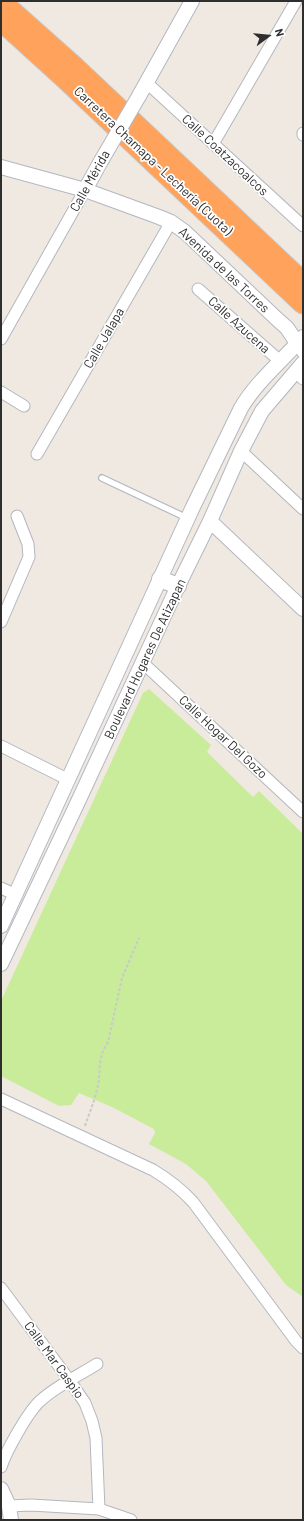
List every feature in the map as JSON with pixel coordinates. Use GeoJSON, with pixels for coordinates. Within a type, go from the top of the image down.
{"type":"FeatureCollection","features":[{"type":"Feature","properties":{"kind":"highway","name":"Carretera Chamapa - Lechería (Cuota)"},"geometry":{"type":"LineString","coordinates":[[1,2],[72,65],[303,283]]}},
{"type":"Feature","properties":{"kind":"highway","name":"Carretera Chamapa - Lechería (Cuota)"},"geometry":{"type":"LineString","coordinates":[[1,20],[303,303]]}},
{"type":"Feature","properties":{"kind":"main road"},"geometry":{"type":"LineString","coordinates":[[160,579],[178,586]]}},
{"type":"Feature","properties":{"kind":"street","name":"Calle Mérida"},"geometry":{"type":"LineString","coordinates":[[1,339],[140,96],[192,1]]}},
{"type":"Feature","properties":{"kind":"street"},"geometry":{"type":"LineString","coordinates":[[213,144],[296,1]]}},
{"type":"Feature","properties":{"kind":"street","name":"Calle Coatzacoalcos"},"geometry":{"type":"LineString","coordinates":[[147,83],[303,226]]}},
{"type":"Feature","properties":{"kind":"street","name":"Avenida de las Torres"},"geometry":{"type":"LineString","coordinates":[[1,167],[85,190],[171,222],[185,232],[301,343]]}},
{"type":"Feature","properties":{"kind":"street","name":"Calle Jalapa"},"geometry":{"type":"LineString","coordinates":[[37,454],[171,222]]}},
{"type":"Feature","properties":{"kind":"street","name":"Calle Azucena"},"geometry":{"type":"LineString","coordinates":[[198,289],[280,361]]}},
{"type":"Feature","properties":{"kind":"street","name":"Boulevard Hogares De Atizapan"},"geometry":{"type":"LineString","coordinates":[[2,923],[69,780],[188,518],[249,394],[280,361],[301,343]]}},
{"type":"Feature","properties":{"kind":"street","name":"Boulevard Hogares De Atizapan"},"geometry":{"type":"LineString","coordinates":[[1,964],[178,586],[210,521],[241,451],[262,411],[300,371]]}},
{"type":"Feature","properties":{"kind":"street"},"geometry":{"type":"LineString","coordinates":[[1,392],[24,406]]}},
{"type":"Feature","properties":{"kind":"street"},"geometry":{"type":"LineString","coordinates":[[241,451],[303,509]]}},
{"type":"Feature","properties":{"kind":"street"},"geometry":{"type":"LineString","coordinates":[[1,622],[29,557],[28,544],[17,516]]}},
{"type":"Feature","properties":{"kind":"street"},"geometry":{"type":"LineString","coordinates":[[210,521],[303,609]]}},
{"type":"Feature","properties":{"kind":"street","name":"Calle Hogar Del Gozo"},"geometry":{"type":"LineString","coordinates":[[143,663],[303,812]]}},
{"type":"Feature","properties":{"kind":"street"},"geometry":{"type":"LineString","coordinates":[[1,746],[69,780]]}},
{"type":"Feature","properties":{"kind":"street"},"geometry":{"type":"LineString","coordinates":[[1,888],[16,895]]}},
{"type":"Feature","properties":{"kind":"street"},"geometry":{"type":"LineString","coordinates":[[1,1099],[82,1136],[167,1178],[194,1202],[296,1341],[303,1348]]}},
{"type":"Feature","properties":{"kind":"street","name":"Calle Mar Caspio"},"geometry":{"type":"LineString","coordinates":[[1,1288],[85,1403],[92,1421],[96,1438],[99,1509]]}},
{"type":"Feature","properties":{"kind":"street"},"geometry":{"type":"LineString","coordinates":[[1,1467],[4,1458],[29,1414],[40,1401],[97,1364]]}},
{"type":"Feature","properties":{"kind":"street"},"geometry":{"type":"LineString","coordinates":[[1,1489],[9,1506],[11,1520]]}},
{"type":"Feature","properties":{"kind":"street"},"geometry":{"type":"LineString","coordinates":[[9,1506],[31,1505],[99,1509],[131,1520]]}},
{"type":"Feature","properties":{"kind":"lane"},"geometry":{"type":"LineString","coordinates":[[102,478],[188,518]]}},
{"type":"Feature","properties":{"kind":"path"},"geometry":{"type":"LineString","coordinates":[[82,1136],[98,1088],[99,1065],[103,1049],[108,1042],[122,978],[139,938]]}},
{"type":"Feature","properties":{"kind":"green space"},"geometry":{"type":"Polygon","coordinates":[[[149,689],[211,745],[207,752],[253,797],[259,791],[303,834],[303,1297],[286,1285],[206,1181],[186,1164],[149,1144],[155,1133],[154,1129],[112,1107],[79,1093],[71,1105],[59,1106],[1,1076],[1,1001],[143,693],[149,689]]]}}]}
